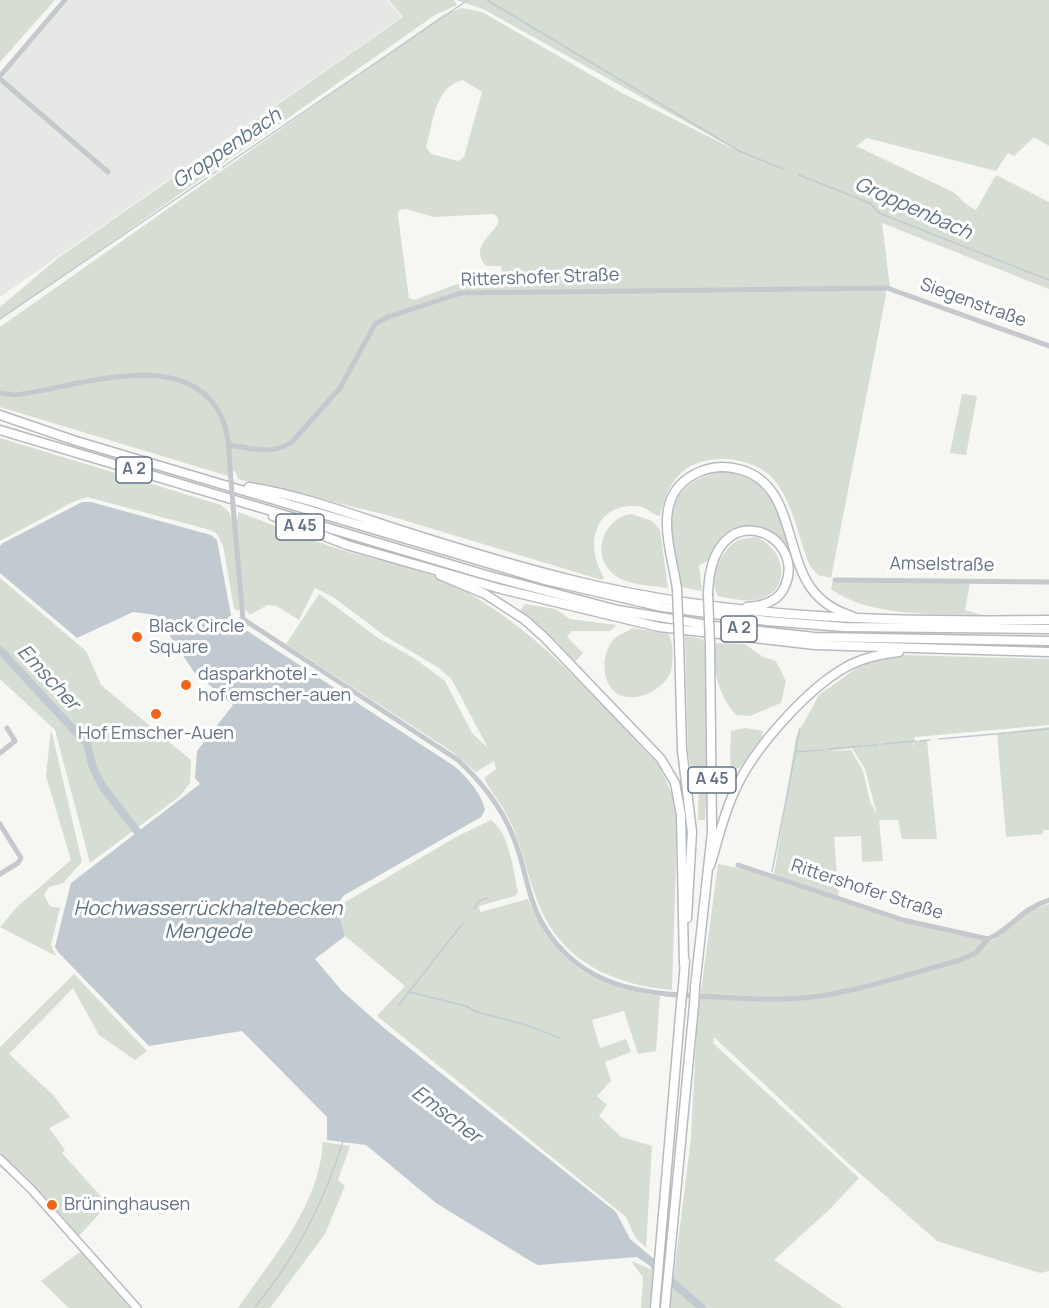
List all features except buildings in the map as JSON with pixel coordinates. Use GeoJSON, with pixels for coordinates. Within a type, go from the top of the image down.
{"type":"FeatureCollection","features":[{"type":"Feature","properties":{"kind":"highway","name":"A 2"},"geometry":{"type":"LineString","coordinates":[[0,415],[76,441],[541,579],[662,607],[767,621],[844,627],[1049,629]]}},
{"type":"Feature","properties":{"kind":"highway","name":"A 2"},"geometry":{"type":"LineString","coordinates":[[0,430],[539,590],[662,618],[814,637],[1049,641]]}},
{"type":"Feature","properties":{"kind":"highway","name":"A 45"},"geometry":{"type":"LineString","coordinates":[[655,1308],[683,986],[692,832],[682,750],[677,589],[666,527],[673,495],[686,480],[716,467],[732,468],[756,476],[772,491],[781,508],[801,570],[817,595],[836,610],[858,618]]}},
{"type":"Feature","properties":{"kind":"highway"},"geometry":{"type":"LineString","coordinates":[[213,481],[283,493],[575,580],[714,606],[800,616],[1049,620]]}},
{"type":"Feature","properties":{"kind":"highway","name":"A 45"},"geometry":{"type":"LineString","coordinates":[[254,506],[283,521],[347,545],[424,567]]}},
{"type":"Feature","properties":{"kind":"highway","name":"A 45"},"geometry":{"type":"LineString","coordinates":[[665,1307],[695,987],[710,866],[712,832],[708,594],[712,562],[718,547],[728,538],[742,531],[753,531],[773,538],[782,548],[787,559],[789,575],[785,587],[777,597],[771,602],[754,606],[714,606]]}},
{"type":"Feature","properties":{"kind":"highway"},"geometry":{"type":"LineString","coordinates":[[424,567],[573,608],[659,627],[787,643],[1049,652]]}},
{"type":"Feature","properties":{"kind":"highway"},"geometry":{"type":"LineString","coordinates":[[424,567],[485,594],[525,620],[568,662],[666,767],[678,792],[681,815],[684,964]]}},
{"type":"Feature","properties":{"kind":"highway"},"geometry":{"type":"LineString","coordinates":[[710,866],[729,803],[744,772],[776,729],[821,687],[848,666],[870,658],[902,651],[945,650]]}},
{"type":"Feature","properties":{"kind":"main road"},"geometry":{"type":"LineString","coordinates":[[0,1160],[31,1189],[137,1308]]}},
{"type":"Feature","properties":{"kind":"street"},"geometry":{"type":"LineString","coordinates":[[65,0],[0,78],[108,172]]}},
{"type":"Feature","properties":{"kind":"street","name":"Siegenstraße"},"geometry":{"type":"LineString","coordinates":[[887,288],[1049,346]]}},
{"type":"Feature","properties":{"kind":"street","name":"Rittershofer Straße"},"geometry":{"type":"LineString","coordinates":[[228,445],[266,451],[282,448],[292,442],[340,388],[375,324],[388,317],[461,293],[887,288]]}},
{"type":"Feature","properties":{"kind":"street"},"geometry":{"type":"LineString","coordinates":[[0,393],[15,395],[128,375],[164,375],[182,381],[206,396],[222,419],[228,445],[243,619],[459,760],[473,774],[507,821],[543,925],[564,952],[597,977],[623,987],[663,994],[767,1000],[837,993],[957,961],[976,953],[988,939],[1028,909],[1049,900]]}},
{"type":"Feature","properties":{"kind":"street","name":"Amselstraße"},"geometry":{"type":"LineString","coordinates":[[835,580],[1049,582]]}},
{"type":"Feature","properties":{"kind":"street"},"geometry":{"type":"LineString","coordinates":[[0,753],[15,741],[7,728]]}},
{"type":"Feature","properties":{"kind":"street"},"geometry":{"type":"LineString","coordinates":[[0,824],[21,860],[0,874]]}},
{"type":"Feature","properties":{"kind":"street","name":"Rittershofer Straße"},"geometry":{"type":"LineString","coordinates":[[738,865],[903,920],[988,939]]}},
{"type":"Feature","properties":{"kind":"shaded area"},"geometry":{"type":"Polygon","coordinates":[[[0,0],[55,0],[0,62],[0,0]]]}},
{"type":"Feature","properties":{"kind":"shaded area"},"geometry":{"type":"Polygon","coordinates":[[[65,0],[387,0],[402,17],[0,297],[0,76],[65,0]]]}},
{"type":"Feature","properties":{"kind":"shaded area"},"geometry":{"type":"Polygon","coordinates":[[[389,0],[454,0],[457,5],[435,15],[0,320],[0,307],[58,258],[403,17],[389,0]]]}},
{"type":"Feature","properties":{"kind":"shaded area"},"geometry":{"type":"Polygon","coordinates":[[[456,0],[1049,0],[1049,146],[1034,137],[1014,156],[1008,153],[996,171],[867,138],[856,146],[953,192],[976,210],[996,175],[1049,202],[1049,289],[882,223],[890,288],[885,288],[886,295],[831,578],[818,575],[810,566],[787,500],[775,481],[755,466],[728,459],[701,462],[689,467],[679,475],[665,499],[660,516],[636,506],[622,507],[610,512],[597,529],[594,541],[598,565],[604,577],[602,580],[387,515],[238,479],[235,471],[228,472],[228,476],[0,407],[0,327],[443,15],[462,8],[482,12],[624,94],[747,156],[483,9],[456,0]],[[463,80],[446,90],[441,98],[433,117],[426,147],[431,154],[458,161],[464,157],[482,92],[463,80]],[[406,209],[399,210],[398,216],[409,298],[414,300],[457,284],[501,284],[504,282],[501,266],[486,266],[480,254],[486,239],[498,224],[498,218],[494,214],[434,217],[406,209]]]}},
{"type":"Feature","properties":{"kind":"shaded area"},"geometry":{"type":"Polygon","coordinates":[[[962,394],[977,396],[966,455],[950,453],[962,394]]]}},
{"type":"Feature","properties":{"kind":"shaded area"},"geometry":{"type":"Polygon","coordinates":[[[0,438],[221,505],[230,513],[231,519],[238,519],[238,512],[332,547],[438,577],[480,600],[536,641],[587,689],[659,765],[674,799],[677,829],[672,990],[613,977],[580,959],[565,946],[542,912],[512,825],[484,778],[496,769],[494,761],[476,772],[451,751],[286,644],[319,594],[378,638],[414,658],[445,681],[472,733],[488,748],[452,680],[439,668],[385,636],[333,597],[315,588],[299,620],[277,606],[267,605],[250,615],[244,608],[237,611],[234,608],[223,546],[217,534],[210,530],[87,497],[73,502],[0,541],[0,438]]]}},
{"type":"Feature","properties":{"kind":"shaded area"},"geometry":{"type":"Polygon","coordinates":[[[728,471],[743,475],[764,489],[781,522],[789,549],[767,530],[757,527],[739,529],[724,538],[712,552],[708,561],[699,565],[702,591],[681,587],[671,530],[672,511],[676,501],[689,485],[707,475],[728,471]]]}},
{"type":"Feature","properties":{"kind":"shaded area"},"geometry":{"type":"Polygon","coordinates":[[[632,514],[652,521],[660,530],[668,588],[622,580],[604,563],[602,545],[604,536],[615,521],[632,514]]]}},
{"type":"Feature","properties":{"kind":"shaded area"},"geometry":{"type":"Polygon","coordinates":[[[756,537],[774,551],[779,561],[780,581],[776,589],[767,596],[755,600],[718,596],[714,582],[721,558],[737,541],[756,537]]]}},
{"type":"Feature","properties":{"kind":"shaded area"},"geometry":{"type":"Polygon","coordinates":[[[0,578],[86,651],[101,685],[191,760],[190,783],[180,796],[90,863],[55,730],[0,679],[0,578]]]}},
{"type":"Feature","properties":{"kind":"shaded area"},"geometry":{"type":"Polygon","coordinates":[[[833,579],[970,583],[965,610],[982,615],[924,614],[864,605],[831,589],[833,579]]]}},
{"type":"Feature","properties":{"kind":"shaded area"},"geometry":{"type":"Polygon","coordinates":[[[525,604],[555,609],[570,619],[617,625],[610,631],[571,631],[567,637],[583,653],[575,662],[557,642],[520,611],[525,604]]]}},
{"type":"Feature","properties":{"kind":"shaded area"},"geometry":{"type":"Polygon","coordinates":[[[633,628],[668,634],[673,658],[666,680],[653,691],[638,697],[622,696],[615,692],[606,679],[605,671],[609,646],[617,637],[633,628]]]}},
{"type":"Feature","properties":{"kind":"shaded area"},"geometry":{"type":"Polygon","coordinates":[[[685,636],[703,639],[705,646],[708,770],[705,820],[698,820],[699,778],[692,774],[688,754],[685,636]]]}},
{"type":"Feature","properties":{"kind":"shaded area"},"geometry":{"type":"Polygon","coordinates":[[[716,643],[745,644],[763,657],[776,661],[786,681],[781,703],[750,716],[736,715],[725,699],[718,681],[715,662],[716,643]]]}},
{"type":"Feature","properties":{"kind":"shaded area"},"geometry":{"type":"Polygon","coordinates":[[[902,655],[1049,659],[1049,725],[915,737],[912,749],[915,741],[927,740],[937,839],[902,839],[898,820],[879,820],[883,861],[862,862],[861,836],[834,837],[839,901],[948,933],[992,941],[1028,911],[1049,904],[1049,1271],[1040,1273],[937,1241],[849,1164],[714,1037],[713,1043],[859,1178],[831,1208],[774,1260],[844,1308],[670,1308],[673,1283],[688,1295],[673,1282],[691,1138],[697,1021],[718,864],[774,875],[796,737],[819,695],[861,665],[902,655]],[[852,748],[830,751],[851,750],[863,771],[870,801],[877,815],[865,769],[852,748]]]}},
{"type":"Feature","properties":{"kind":"shaded area"},"geometry":{"type":"Polygon","coordinates":[[[1049,727],[1049,830],[1043,830],[1043,834],[1006,837],[997,733],[1049,727]]]}},
{"type":"Feature","properties":{"kind":"shaded area"},"geometry":{"type":"Polygon","coordinates":[[[745,728],[763,731],[762,737],[740,767],[732,772],[731,731],[745,728]]]}},
{"type":"Feature","properties":{"kind":"shaded area"},"geometry":{"type":"Polygon","coordinates":[[[51,729],[82,862],[63,883],[49,887],[44,895],[50,906],[60,908],[51,945],[56,956],[0,927],[17,907],[71,860],[46,776],[51,729]]]}},
{"type":"Feature","properties":{"kind":"shaded area"},"geometry":{"type":"Polygon","coordinates":[[[491,820],[503,834],[507,843],[518,892],[515,896],[479,906],[480,912],[528,899],[550,940],[579,968],[615,986],[660,996],[656,1051],[638,1054],[624,1011],[592,1020],[600,1048],[626,1039],[631,1052],[605,1062],[611,1081],[597,1096],[607,1105],[599,1116],[621,1137],[652,1146],[646,1248],[635,1237],[626,1217],[377,1016],[405,986],[345,936],[337,907],[456,837],[491,820]]]}},
{"type":"Feature","properties":{"kind":"shaded area"},"geometry":{"type":"Polygon","coordinates":[[[74,974],[147,1051],[135,1060],[99,1035],[73,988],[9,1054],[53,1095],[70,1117],[49,1128],[65,1150],[62,1153],[105,1201],[100,1213],[79,1236],[28,1179],[0,1156],[0,1047],[74,974]]]}},
{"type":"Feature","properties":{"kind":"shaded area"},"geometry":{"type":"Polygon","coordinates":[[[323,1142],[350,1146],[338,1180],[345,1186],[325,1234],[270,1308],[238,1308],[279,1250],[304,1209],[320,1165],[323,1142]]]}},
{"type":"Feature","properties":{"kind":"shaded area"},"geometry":{"type":"Polygon","coordinates":[[[81,1251],[130,1308],[69,1308],[41,1281],[81,1251]]]}},
{"type":"Feature","properties":{"kind":"shaded area"},"geometry":{"type":"Polygon","coordinates":[[[631,1261],[653,1270],[650,1308],[641,1308],[643,1277],[631,1261]]]}},
{"type":"Feature","properties":{"kind":"water","name":"Hochwasserrückhaltebecken Mengede"},"geometry":{"type":"Polygon","coordinates":[[[82,502],[91,502],[211,535],[217,540],[232,621],[454,766],[473,786],[485,810],[481,817],[343,896],[337,907],[345,936],[315,959],[342,991],[384,1028],[616,1212],[630,1239],[654,1259],[653,1268],[637,1257],[538,1265],[532,1262],[436,1203],[366,1145],[327,1140],[327,1117],[242,1031],[149,1046],[58,952],[55,947],[71,883],[200,784],[195,778],[197,751],[233,705],[194,672],[156,615],[133,612],[77,638],[0,573],[0,546],[3,543],[82,502]]]}},
{"type":"Feature","properties":{"kind":"waterway","name":"Groppenbach"},"geometry":{"type":"LineString","coordinates":[[0,319],[468,0]]}},
{"type":"Feature","properties":{"kind":"waterway","name":"Groppenbach"},"geometry":{"type":"LineString","coordinates":[[487,0],[739,151],[783,169]]}},
{"type":"Feature","properties":{"kind":"waterway","name":"Groppenbach"},"geometry":{"type":"LineString","coordinates":[[799,175],[870,203],[879,213],[1049,280]]}},
{"type":"Feature","properties":{"kind":"waterway","name":"Emscher"},"geometry":{"type":"LineString","coordinates":[[0,650],[87,744],[93,768],[103,787],[143,839]]}},
{"type":"Feature","properties":{"kind":"waterway"},"geometry":{"type":"LineString","coordinates":[[772,872],[800,728]]}},
{"type":"Feature","properties":{"kind":"waterway"},"geometry":{"type":"LineString","coordinates":[[1009,733],[1049,729]]}},
{"type":"Feature","properties":{"kind":"waterway"},"geometry":{"type":"LineString","coordinates":[[939,739],[1006,733]]}},
{"type":"Feature","properties":{"kind":"waterway"},"geometry":{"type":"LineString","coordinates":[[920,741],[930,740]]}},
{"type":"Feature","properties":{"kind":"waterway"},"geometry":{"type":"LineString","coordinates":[[883,744],[916,741]]}},
{"type":"Feature","properties":{"kind":"waterway"},"geometry":{"type":"LineString","coordinates":[[865,746],[878,745]]}},
{"type":"Feature","properties":{"kind":"waterway"},"geometry":{"type":"LineString","coordinates":[[828,749],[862,746]]}},
{"type":"Feature","properties":{"kind":"waterway"},"geometry":{"type":"LineString","coordinates":[[795,752],[823,750]]}},
{"type":"Feature","properties":{"kind":"waterway"},"geometry":{"type":"LineString","coordinates":[[474,909],[479,901],[487,898]]}},
{"type":"Feature","properties":{"kind":"waterway"},"geometry":{"type":"LineString","coordinates":[[398,1006],[463,923]]}},
{"type":"Feature","properties":{"kind":"waterway"},"geometry":{"type":"LineString","coordinates":[[409,992],[466,1006],[477,1012],[526,1025],[560,1038]]}},
{"type":"Feature","properties":{"kind":"waterway"},"geometry":{"type":"LineString","coordinates":[[254,1308],[283,1270],[307,1229],[327,1186],[343,1141]]}},
{"type":"Feature","properties":{"kind":"waterway","name":"Emscher"},"geometry":{"type":"LineString","coordinates":[[655,1267],[702,1308]]}},
{"type":"Feature","properties":{"kind":"place","name":"Black Circle Square"},"geometry":{"type":"Point","coordinates":[137,637]}},
{"type":"Feature","properties":{"kind":"place","name":"dasparkhotel - hof emscher-auen"},"geometry":{"type":"Point","coordinates":[186,685]}},
{"type":"Feature","properties":{"kind":"place","name":"Hof Emscher-Auen"},"geometry":{"type":"Point","coordinates":[156,714]}},
{"type":"Feature","properties":{"kind":"place","name":"Brüninghausen"},"geometry":{"type":"Point","coordinates":[52,1205]}}]}
